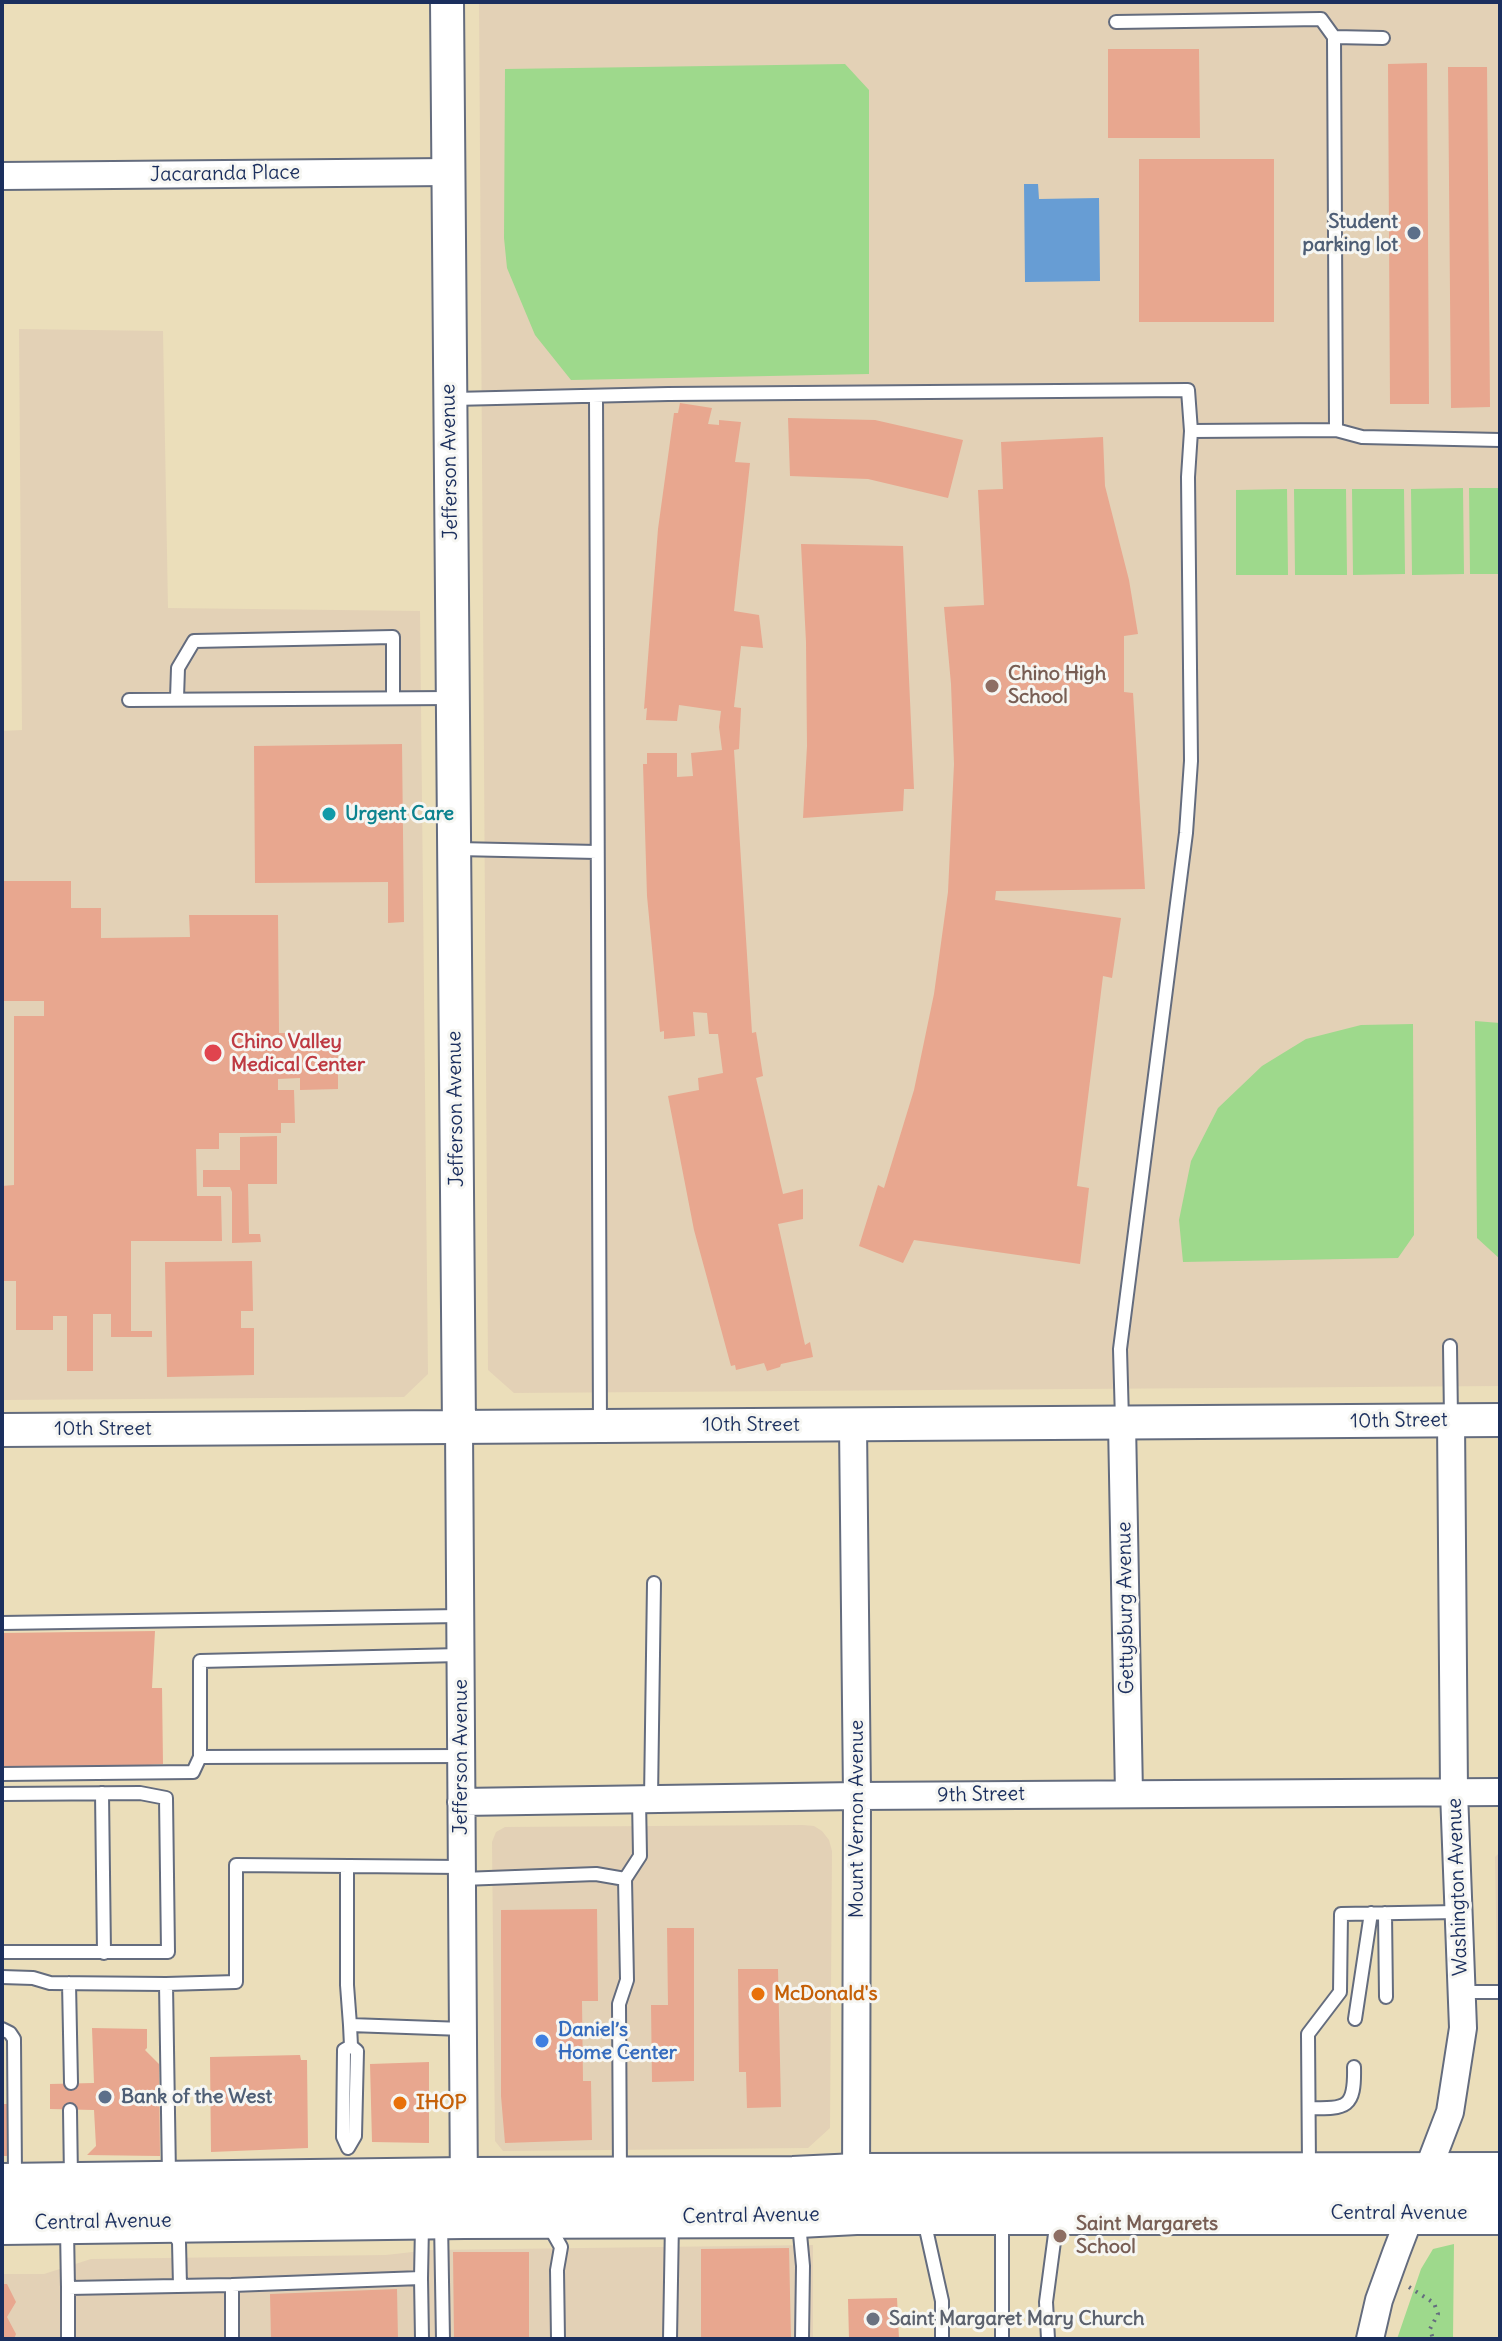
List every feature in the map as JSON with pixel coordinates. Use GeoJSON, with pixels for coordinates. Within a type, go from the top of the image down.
{"type":"FeatureCollection","features":[{"type":"Feature","properties":{"kind":"main road","name":"Central Avenue"},"geometry":{"type":"LineString","coordinates":[[168,2202],[306,2181],[349,2165],[448,2208],[635,2180],[856,2194],[1064,2194],[1411,2213],[1500,2213]]}},
{"type":"Feature","properties":{"kind":"main road","name":"Central Avenue"},"geometry":{"type":"LineString","coordinates":[[2,2223],[69,2203],[168,2202],[448,2208],[544,2217],[799,2216],[856,2194],[923,2213],[1002,2213],[1064,2194],[1309,2174],[1500,2174]]}},
{"type":"Feature","properties":{"kind":"main road"},"geometry":{"type":"LineString","coordinates":[[544,2217],[567,2201],[633,2197],[635,2180]]}},
{"type":"Feature","properties":{"kind":"main road","name":"Central Avenue"},"geometry":{"type":"LineString","coordinates":[[9,2184],[69,2203]]}},
{"type":"Feature","properties":{"kind":"main road"},"geometry":{"type":"LineString","coordinates":[[923,2213],[943,2198],[1061,2191],[1064,2194]]}},
{"type":"Feature","properties":{"kind":"street","name":"Jefferson Avenue"},"geometry":{"type":"LineString","coordinates":[[447,2],[463,2029],[448,2208]]}},
{"type":"Feature","properties":{"kind":"street","name":"Jacaranda Place"},"geometry":{"type":"LineString","coordinates":[[2,176],[448,172]]}},
{"type":"Feature","properties":{"kind":"street","name":"Washington Avenue"},"geometry":{"type":"LineString","coordinates":[[1370,2339],[1379,2300],[1450,2112],[1463,2028],[1454,1792],[1451,1420]]}},
{"type":"Feature","properties":{"kind":"street","name":"10th Street"},"geometry":{"type":"LineString","coordinates":[[2,1430],[1500,1420]]}},
{"type":"Feature","properties":{"kind":"street","name":"Gettysburg Avenue"},"geometry":{"type":"LineString","coordinates":[[1122,1423],[1129,1794]]}},
{"type":"Feature","properties":{"kind":"street","name":"Mount Vernon Avenue"},"geometry":{"type":"LineString","coordinates":[[853,1425],[857,1796],[856,2194]]}},
{"type":"Feature","properties":{"kind":"street","name":"9th Street"},"geometry":{"type":"LineString","coordinates":[[461,1802],[1500,1792]]}},
{"type":"Feature","properties":{"kind":"lane"},"geometry":{"type":"LineString","coordinates":[[1116,22],[1321,19],[1334,37],[1336,430]]}},
{"type":"Feature","properties":{"kind":"lane"},"geometry":{"type":"LineString","coordinates":[[1334,37],[1383,38]]}},
{"type":"Feature","properties":{"kind":"lane"},"geometry":{"type":"LineString","coordinates":[[450,400],[1188,390],[1191,431],[1188,477],[1190,776],[1186,833],[1120,1349],[1122,1423]]}},
{"type":"Feature","properties":{"kind":"lane"},"geometry":{"type":"LineString","coordinates":[[596,396],[600,1426]]}},
{"type":"Feature","properties":{"kind":"lane"},"geometry":{"type":"LineString","coordinates":[[1191,431],[1336,430],[1362,437],[1500,440]]}},
{"type":"Feature","properties":{"kind":"lane"},"geometry":{"type":"LineString","coordinates":[[177,698],[178,668],[194,641],[393,637],[393,698]]}},
{"type":"Feature","properties":{"kind":"lane"},"geometry":{"type":"LineString","coordinates":[[129,700],[452,698]]}},
{"type":"Feature","properties":{"kind":"lane"},"geometry":{"type":"LineString","coordinates":[[454,849],[597,852]]}},
{"type":"Feature","properties":{"kind":"lane"},"geometry":{"type":"LineString","coordinates":[[1450,1346],[1451,1420]]}},
{"type":"Feature","properties":{"kind":"lane"},"geometry":{"type":"LineString","coordinates":[[635,2180],[619,2004],[627,1980],[625,1879],[640,1856],[645,1799],[654,1583]]}},
{"type":"Feature","properties":{"kind":"lane"},"geometry":{"type":"LineString","coordinates":[[2,1623],[460,1616]]}},
{"type":"Feature","properties":{"kind":"lane"},"geometry":{"type":"LineString","coordinates":[[2,1774],[193,1772],[200,1757],[200,1661],[460,1655]]}},
{"type":"Feature","properties":{"kind":"lane"},"geometry":{"type":"LineString","coordinates":[[200,1757],[461,1756]]}},
{"type":"Feature","properties":{"kind":"lane"},"geometry":{"type":"LineString","coordinates":[[102,1793],[104,1953]]}},
{"type":"Feature","properties":{"kind":"lane"},"geometry":{"type":"LineString","coordinates":[[2,1794],[140,1793],[166,1798],[168,1921],[168,1952],[2,1952]]}},
{"type":"Feature","properties":{"kind":"lane"},"geometry":{"type":"LineString","coordinates":[[2,1977],[33,1978],[50,1983],[236,1982],[236,1865],[596,1874],[625,1879]]}},
{"type":"Feature","properties":{"kind":"lane"},"geometry":{"type":"LineString","coordinates":[[347,1866],[347,1985],[351,2046],[344,2050],[343,2137],[349,2165]]}},
{"type":"Feature","properties":{"kind":"lane"},"geometry":{"type":"LineString","coordinates":[[1309,2174],[1308,2034],[1340,1992],[1341,1914],[1458,1912]]}},
{"type":"Feature","properties":{"kind":"lane"},"geometry":{"type":"LineString","coordinates":[[1378,1913],[1386,1997]]}},
{"type":"Feature","properties":{"kind":"lane"},"geometry":{"type":"LineString","coordinates":[[1355,2019],[1378,1913]]}},
{"type":"Feature","properties":{"kind":"lane"},"geometry":{"type":"LineString","coordinates":[[69,1983],[71,2083]]}},
{"type":"Feature","properties":{"kind":"lane"},"geometry":{"type":"LineString","coordinates":[[166,1984],[168,2202],[179,2242],[180,2286]]}},
{"type":"Feature","properties":{"kind":"lane"},"geometry":{"type":"LineString","coordinates":[[1462,1992],[1500,1992]]}},
{"type":"Feature","properties":{"kind":"lane"},"geometry":{"type":"LineString","coordinates":[[350,2025],[463,2029]]}},
{"type":"Feature","properties":{"kind":"lane"},"geometry":{"type":"LineString","coordinates":[[2,2029],[14,2039],[9,2184]]}},
{"type":"Feature","properties":{"kind":"lane"},"geometry":{"type":"LineString","coordinates":[[2,2042],[14,2049]]}},
{"type":"Feature","properties":{"kind":"lane"},"geometry":{"type":"LineString","coordinates":[[1309,2108],[1333,2108],[1350,2100],[1354,2092],[1354,2067]]}},
{"type":"Feature","properties":{"kind":"lane"},"geometry":{"type":"LineString","coordinates":[[68,2339],[70,2110]]}},
{"type":"Feature","properties":{"kind":"lane"},"geometry":{"type":"LineString","coordinates":[[1048,2339],[1046,2302],[1064,2194]]}},
{"type":"Feature","properties":{"kind":"lane"},"geometry":{"type":"LineString","coordinates":[[422,2339],[421,2278],[448,2208]]}},
{"type":"Feature","properties":{"kind":"lane"},"geometry":{"type":"LineString","coordinates":[[443,2339],[448,2208]]}},
{"type":"Feature","properties":{"kind":"lane"},"geometry":{"type":"LineString","coordinates":[[923,2213],[942,2301],[942,2339]]}},
{"type":"Feature","properties":{"kind":"lane"},"geometry":{"type":"LineString","coordinates":[[1002,2213],[1002,2339]]}},
{"type":"Feature","properties":{"kind":"lane"},"geometry":{"type":"LineString","coordinates":[[799,2216],[803,2266],[802,2339]]}},
{"type":"Feature","properties":{"kind":"lane"},"geometry":{"type":"LineString","coordinates":[[544,2217],[561,2247],[557,2270],[558,2339]]}},
{"type":"Feature","properties":{"kind":"lane"},"geometry":{"type":"LineString","coordinates":[[670,2339],[672,2217]]}},
{"type":"Feature","properties":{"kind":"lane"},"geometry":{"type":"LineString","coordinates":[[68,2288],[421,2278]]}},
{"type":"Feature","properties":{"kind":"lane"},"geometry":{"type":"LineString","coordinates":[[232,2285],[232,2339]]}},
{"type":"Feature","properties":{"kind":"path"},"geometry":{"type":"LineString","coordinates":[[1409,2287],[1434,2303],[1438,2314],[1430,2329],[1433,2339]]}},
{"type":"Feature","properties":{"kind":"shaded area","name":"Chino High School"},"geometry":{"type":"Polygon","coordinates":[[[479,2],[1500,2],[1500,1386],[514,1393],[488,1370],[479,2]]]}},
{"type":"Feature","properties":{"kind":"shaded area","name":"Chino Valley Medical Center"},"geometry":{"type":"Polygon","coordinates":[[[19,329],[163,331],[168,608],[420,611],[428,1374],[404,1397],[2,1400],[2,731],[22,730],[19,329]]]}},
{"type":"Feature","properties":{"kind":"shaded area"},"geometry":{"type":"Polygon","coordinates":[[[803,1825],[822,1831],[832,1851],[830,2128],[808,2148],[503,2151],[495,2141],[492,1842],[496,1832],[505,1827],[803,1825]]]}},
{"type":"Feature","properties":{"kind":"shaded area"},"geometry":{"type":"Polygon","coordinates":[[[1500,1852],[1500,2138],[1495,1857],[1500,1852]]]}},
{"type":"Feature","properties":{"kind":"shaded area"},"geometry":{"type":"Polygon","coordinates":[[[813,2245],[813,2339],[2,2339],[2,2274],[44,2274],[91,2259],[386,2255],[430,2250],[813,2245]]]}},
{"type":"Feature","properties":{"kind":"green space"},"geometry":{"type":"Polygon","coordinates":[[[845,64],[869,90],[869,374],[571,380],[535,335],[507,268],[504,238],[505,69],[845,64]]]}},
{"type":"Feature","properties":{"kind":"green space"},"geometry":{"type":"Polygon","coordinates":[[[1463,488],[1464,574],[1412,575],[1411,489],[1463,488]]]}},
{"type":"Feature","properties":{"kind":"green space"},"geometry":{"type":"Polygon","coordinates":[[[1469,488],[1500,488],[1500,574],[1470,574],[1469,488]]]}},
{"type":"Feature","properties":{"kind":"green space"},"geometry":{"type":"Polygon","coordinates":[[[1287,489],[1288,575],[1236,575],[1236,490],[1287,489]]]}},
{"type":"Feature","properties":{"kind":"green space"},"geometry":{"type":"Polygon","coordinates":[[[1294,489],[1346,489],[1347,575],[1295,575],[1294,489]]]}},
{"type":"Feature","properties":{"kind":"green space"},"geometry":{"type":"Polygon","coordinates":[[[1352,489],[1404,489],[1405,574],[1353,575],[1352,489]]]}},
{"type":"Feature","properties":{"kind":"green space"},"geometry":{"type":"Polygon","coordinates":[[[1475,1021],[1500,1023],[1500,1259],[1477,1238],[1475,1021]]]}},
{"type":"Feature","properties":{"kind":"green space"},"geometry":{"type":"Polygon","coordinates":[[[1413,1024],[1414,1235],[1398,1258],[1183,1262],[1179,1220],[1191,1161],[1218,1108],[1262,1066],[1306,1039],[1361,1025],[1413,1024]]]}},
{"type":"Feature","properties":{"kind":"green space"},"geometry":{"type":"Polygon","coordinates":[[[1454,2244],[1453,2339],[1397,2339],[1421,2269],[1433,2249],[1454,2244]]]}},
{"type":"Feature","properties":{"kind":"water"},"geometry":{"type":"Polygon","coordinates":[[[1024,184],[1038,184],[1039,199],[1099,198],[1100,281],[1025,282],[1024,184]]]}},
{"type":"Feature","properties":{"kind":"building"},"geometry":{"type":"Polygon","coordinates":[[[1108,49],[1199,49],[1200,138],[1108,138],[1108,49]]]}},
{"type":"Feature","properties":{"kind":"building"},"geometry":{"type":"Polygon","coordinates":[[[1427,63],[1429,404],[1390,404],[1388,64],[1427,63]]]}},
{"type":"Feature","properties":{"kind":"building"},"geometry":{"type":"Polygon","coordinates":[[[1448,67],[1487,67],[1490,407],[1451,408],[1448,67]]]}},
{"type":"Feature","properties":{"kind":"building"},"geometry":{"type":"Polygon","coordinates":[[[1139,159],[1274,159],[1274,322],[1139,322],[1139,159]]]}},
{"type":"Feature","properties":{"kind":"building"},"geometry":{"type":"Polygon","coordinates":[[[680,403],[712,408],[708,424],[719,425],[719,420],[741,422],[735,462],[750,463],[734,611],[759,615],[763,648],[741,646],[734,707],[741,708],[739,749],[734,750],[752,1033],[756,1032],[763,1076],[756,1078],[783,1194],[803,1189],[803,1219],[778,1224],[805,1345],[810,1342],[813,1357],[781,1364],[767,1371],[764,1363],[736,1370],[735,1365],[731,1366],[694,1230],[668,1096],[699,1090],[698,1078],[723,1073],[718,1034],[709,1034],[707,1013],[693,1012],[695,1036],[664,1039],[664,1031],[660,1032],[647,896],[643,764],[647,764],[647,753],[677,753],[677,777],[693,776],[691,753],[722,750],[719,727],[721,711],[679,705],[677,721],[646,720],[647,708],[644,709],[658,529],[674,413],[678,413],[680,403]]]}},
{"type":"Feature","properties":{"kind":"building"},"geometry":{"type":"Polygon","coordinates":[[[788,418],[875,420],[963,440],[948,498],[868,479],[790,476],[788,418]]]}},
{"type":"Feature","properties":{"kind":"building"},"geometry":{"type":"Polygon","coordinates":[[[1103,437],[1105,486],[1129,580],[1138,634],[1124,636],[1124,692],[1133,693],[1145,889],[996,891],[995,900],[1121,918],[1112,978],[1103,976],[1077,1186],[1089,1188],[1080,1264],[914,1240],[903,1263],[859,1246],[878,1185],[884,1188],[914,1090],[934,994],[948,892],[954,764],[944,607],[984,605],[978,490],[1003,489],[1001,442],[1103,437]]]}},
{"type":"Feature","properties":{"kind":"building"},"geometry":{"type":"Polygon","coordinates":[[[801,544],[903,546],[914,789],[904,789],[903,811],[803,818],[807,746],[801,544]]]}},
{"type":"Feature","properties":{"kind":"building","name":"Urgent Care"},"geometry":{"type":"Polygon","coordinates":[[[402,744],[404,922],[388,923],[388,882],[255,883],[254,746],[402,744]]]}},
{"type":"Feature","properties":{"kind":"building"},"geometry":{"type":"Polygon","coordinates":[[[2,881],[71,881],[71,908],[101,908],[101,938],[190,937],[189,915],[278,915],[279,1033],[301,1033],[301,1046],[338,1045],[338,1089],[300,1090],[300,1078],[278,1079],[278,1090],[294,1090],[295,1123],[281,1123],[281,1133],[219,1133],[219,1149],[196,1149],[197,1196],[221,1196],[222,1241],[131,1241],[131,1331],[152,1331],[152,1337],[111,1337],[111,1314],[93,1314],[93,1371],[67,1371],[67,1316],[53,1316],[53,1330],[16,1330],[16,1281],[3,1281],[2,1186],[14,1185],[14,1016],[44,1016],[44,1001],[2,1001],[2,881]]]}},
{"type":"Feature","properties":{"kind":"building"},"geometry":{"type":"Polygon","coordinates":[[[277,1136],[277,1184],[248,1184],[249,1234],[260,1234],[261,1242],[232,1243],[232,1192],[230,1187],[203,1187],[203,1170],[240,1170],[240,1137],[277,1136]]]}},
{"type":"Feature","properties":{"kind":"building"},"geometry":{"type":"Polygon","coordinates":[[[252,1261],[253,1311],[241,1311],[241,1328],[254,1328],[254,1375],[167,1377],[165,1262],[252,1261]]]}},
{"type":"Feature","properties":{"kind":"building"},"geometry":{"type":"Polygon","coordinates":[[[155,1631],[152,1688],[162,1688],[163,1764],[2,1768],[2,1633],[155,1631]]]}},
{"type":"Feature","properties":{"kind":"building","name":"Daniel’s Home Center"},"geometry":{"type":"Polygon","coordinates":[[[597,1909],[598,2001],[582,2001],[583,2081],[591,2081],[592,2140],[505,2143],[501,2096],[501,1910],[597,1909]]]}},
{"type":"Feature","properties":{"kind":"building"},"geometry":{"type":"Polygon","coordinates":[[[667,1928],[694,1928],[694,2081],[652,2082],[651,2005],[668,2005],[667,1928]]]}},
{"type":"Feature","properties":{"kind":"building"},"geometry":{"type":"Polygon","coordinates":[[[738,1969],[778,1969],[781,2107],[747,2108],[746,2072],[739,2072],[738,1969]]]}},
{"type":"Feature","properties":{"kind":"building","name":"Bank of the West"},"geometry":{"type":"Polygon","coordinates":[[[92,2028],[147,2029],[145,2050],[159,2064],[160,2156],[87,2155],[96,2146],[94,2110],[50,2109],[50,2084],[94,2083],[92,2028]]]}},
{"type":"Feature","properties":{"kind":"building"},"geometry":{"type":"Polygon","coordinates":[[[300,2055],[301,2060],[307,2060],[308,2148],[211,2152],[210,2057],[300,2055]]]}},
{"type":"Feature","properties":{"kind":"building","name":"IHOP"},"geometry":{"type":"Polygon","coordinates":[[[429,2062],[429,2143],[372,2142],[370,2064],[429,2062]]]}},
{"type":"Feature","properties":{"kind":"building"},"geometry":{"type":"Polygon","coordinates":[[[2,2104],[8,2104],[8,2156],[2,2156],[2,2104]]]}},
{"type":"Feature","properties":{"kind":"building"},"geometry":{"type":"Polygon","coordinates":[[[789,2248],[791,2339],[701,2339],[701,2249],[789,2248]]]}},
{"type":"Feature","properties":{"kind":"building"},"geometry":{"type":"Polygon","coordinates":[[[453,2252],[529,2252],[529,2339],[454,2339],[453,2252]]]}},
{"type":"Feature","properties":{"kind":"building"},"geometry":{"type":"Polygon","coordinates":[[[2,2284],[7,2284],[16,2302],[7,2317],[16,2334],[14,2339],[2,2339],[2,2284]]]}},
{"type":"Feature","properties":{"kind":"building"},"geometry":{"type":"Polygon","coordinates":[[[397,2289],[398,2339],[271,2339],[270,2294],[397,2289]]]}},
{"type":"Feature","properties":{"kind":"building","name":"Saint Margaret Mary Church"},"geometry":{"type":"Polygon","coordinates":[[[897,2298],[899,2339],[849,2339],[848,2299],[897,2298]]]}},
{"type":"Feature","properties":{"kind":"place","name":"Student parking lot"},"geometry":{"type":"Point","coordinates":[1414,233]}},
{"type":"Feature","properties":{"kind":"place","name":"Chino High School"},"geometry":{"type":"Point","coordinates":[992,686]}},
{"type":"Feature","properties":{"kind":"place","name":"Urgent Care"},"geometry":{"type":"Point","coordinates":[329,814]}},
{"type":"Feature","properties":{"kind":"place","name":"Chino Valley Medical Center"},"geometry":{"type":"Point","coordinates":[213,1053]}},
{"type":"Feature","properties":{"kind":"place","name":"McDonald's"},"geometry":{"type":"Point","coordinates":[758,1994]}},
{"type":"Feature","properties":{"kind":"place","name":"Daniel’s Home Center"},"geometry":{"type":"Point","coordinates":[542,2041]}},
{"type":"Feature","properties":{"kind":"place","name":"Bank of the West"},"geometry":{"type":"Point","coordinates":[105,2097]}},
{"type":"Feature","properties":{"kind":"place","name":"IHOP"},"geometry":{"type":"Point","coordinates":[400,2103]}},
{"type":"Feature","properties":{"kind":"place","name":"Saint Margarets School"},"geometry":{"type":"Point","coordinates":[1060,2236]}},
{"type":"Feature","properties":{"kind":"place","name":"Saint Margaret Mary Church"},"geometry":{"type":"Point","coordinates":[873,2319]}}]}
